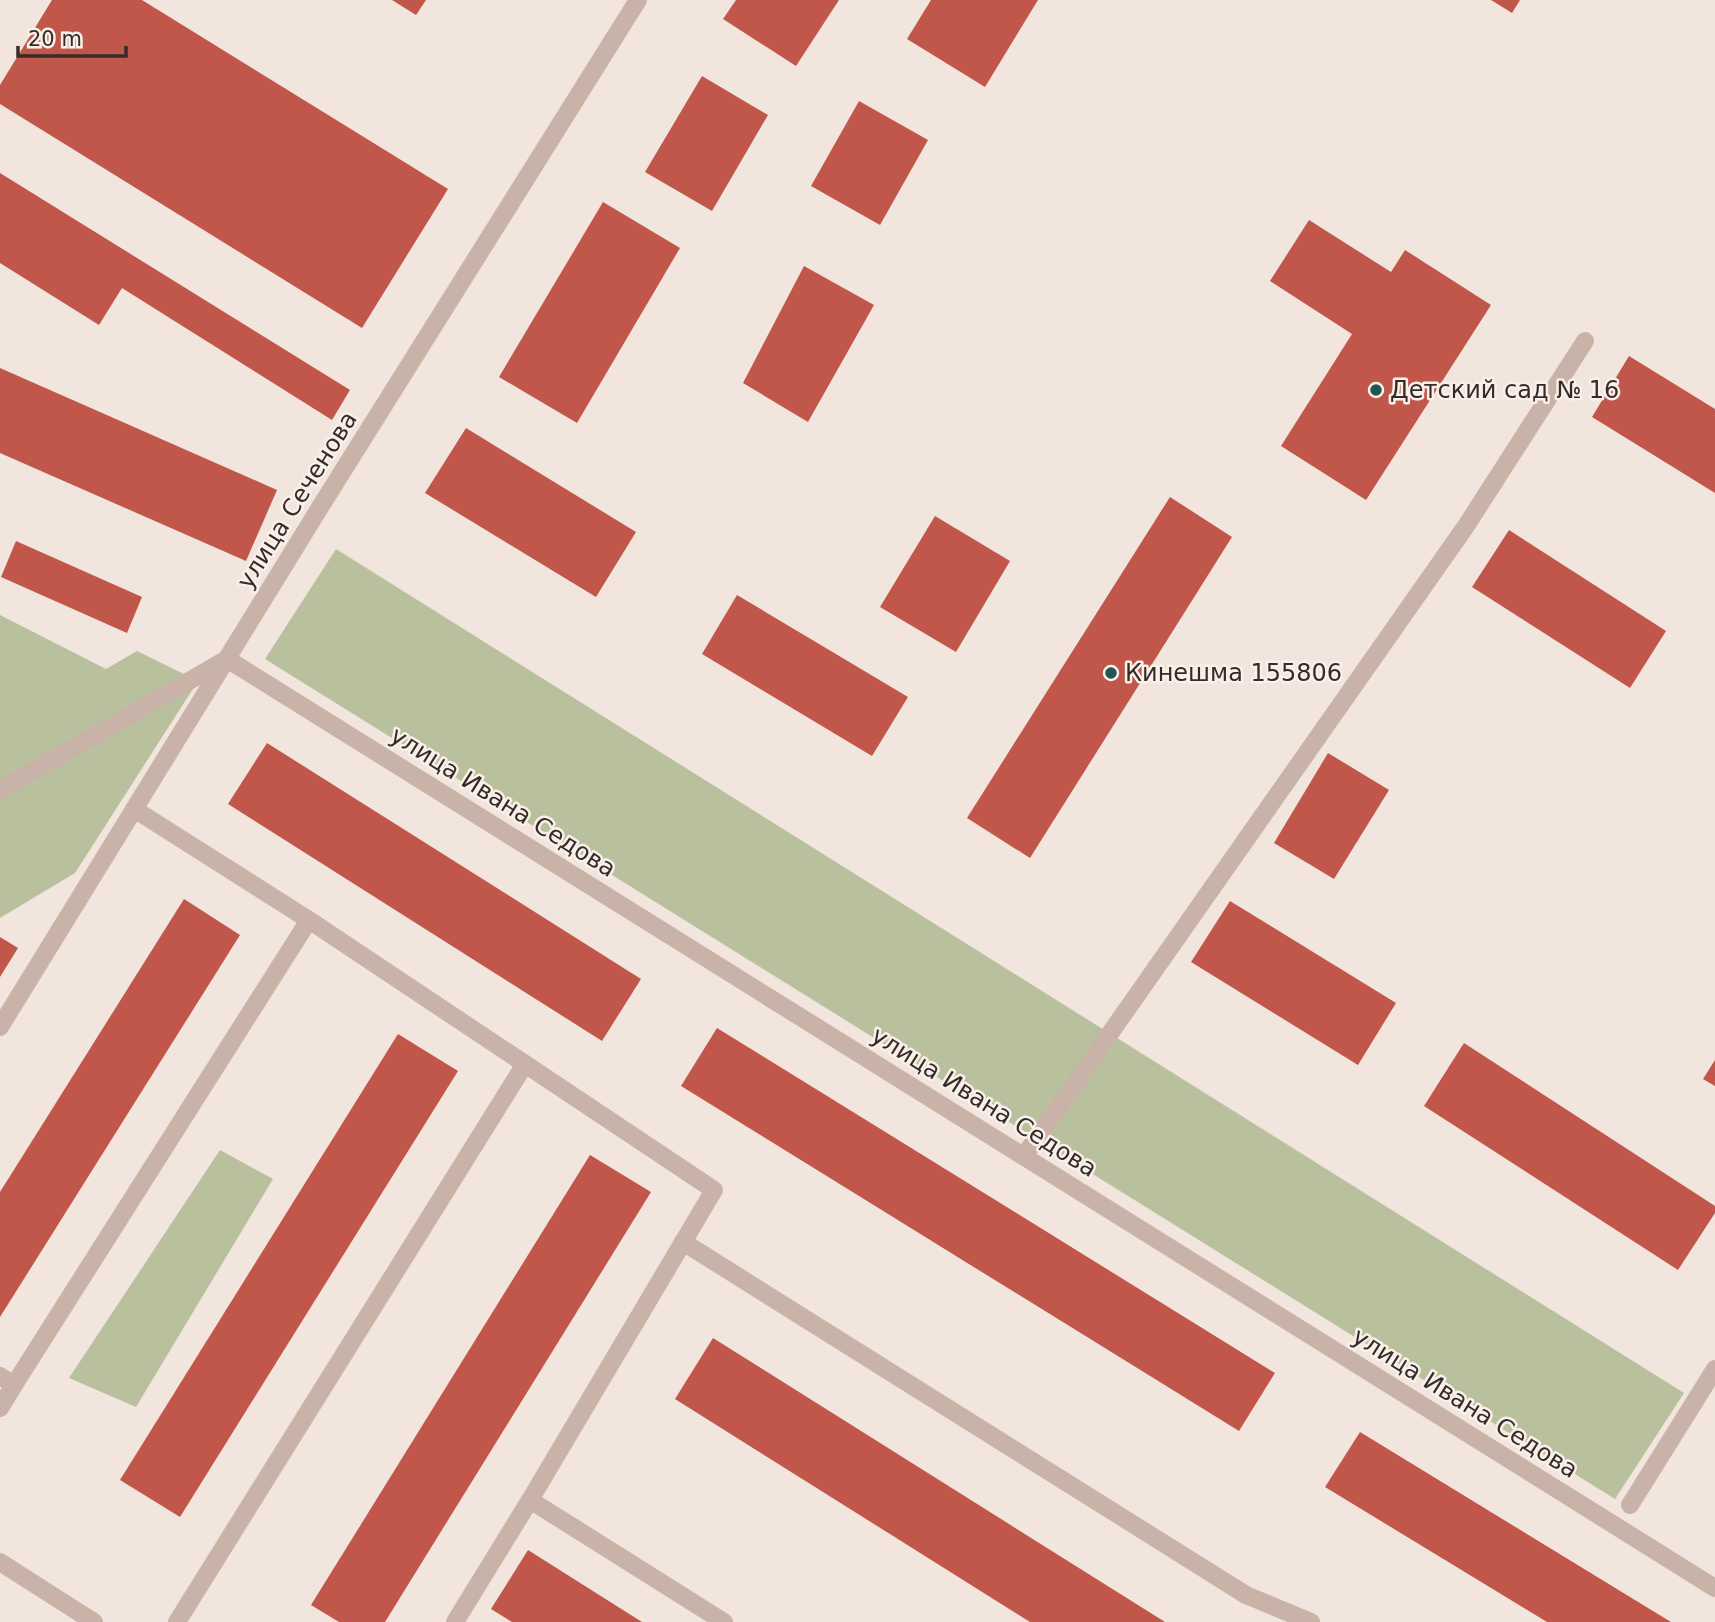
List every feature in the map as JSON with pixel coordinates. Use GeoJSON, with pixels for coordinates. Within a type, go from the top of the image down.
{"type":"FeatureCollection","features":[{"type":"Feature","properties":{"kind":"street","name":"улица Сеченова"},"geometry":{"type":"LineString","coordinates":[[0,1027],[638,0]]}},
{"type":"Feature","properties":{"kind":"street"},"geometry":{"type":"LineString","coordinates":[[1024,1156],[1466,526],[1585,341]]}},
{"type":"Feature","properties":{"kind":"street"},"geometry":{"type":"LineString","coordinates":[[0,790],[227,659]]}},
{"type":"Feature","properties":{"kind":"street","name":"улица Ивана Седова"},"geometry":{"type":"LineString","coordinates":[[227,659],[1715,1588]]}},
{"type":"Feature","properties":{"kind":"street"},"geometry":{"type":"LineString","coordinates":[[134,808],[309,920],[714,1190],[456,1622]]}},
{"type":"Feature","properties":{"kind":"street"},"geometry":{"type":"LineString","coordinates":[[0,1408],[7,1380],[309,920]]}},
{"type":"Feature","properties":{"kind":"street"},"geometry":{"type":"LineString","coordinates":[[177,1622],[525,1064]]}},
{"type":"Feature","properties":{"kind":"street"},"geometry":{"type":"LineString","coordinates":[[682,1242],[1246,1595],[1311,1622]]}},
{"type":"Feature","properties":{"kind":"street"},"geometry":{"type":"LineString","coordinates":[[1630,1505],[1715,1369]]}},
{"type":"Feature","properties":{"kind":"street"},"geometry":{"type":"LineString","coordinates":[[530,1500],[724,1622]]}},
{"type":"Feature","properties":{"kind":"street"},"geometry":{"type":"LineString","coordinates":[[0,1562],[94,1622]]}},
{"type":"Feature","properties":{"kind":"green space"},"geometry":{"type":"Polygon","coordinates":[[[336,549],[1684,1393],[1615,1499],[265,659],[336,549]]]}},
{"type":"Feature","properties":{"kind":"green space"},"geometry":{"type":"Polygon","coordinates":[[[0,615],[106,669],[137,651],[198,681],[75,873],[0,918],[0,615]]]}},
{"type":"Feature","properties":{"kind":"green space"},"geometry":{"type":"Polygon","coordinates":[[[220,1150],[273,1179],[136,1407],[69,1378],[220,1150]]]}},
{"type":"Feature","properties":{"kind":"building"},"geometry":{"type":"Polygon","coordinates":[[[52,0],[142,0],[448,189],[362,328],[0,104],[0,85],[52,0]]]}},
{"type":"Feature","properties":{"kind":"building"},"geometry":{"type":"Polygon","coordinates":[[[392,0],[426,0],[416,15],[392,0]]]}},
{"type":"Feature","properties":{"kind":"building"},"geometry":{"type":"Polygon","coordinates":[[[736,0],[839,0],[796,66],[723,19],[736,0]]]}},
{"type":"Feature","properties":{"kind":"building"},"geometry":{"type":"Polygon","coordinates":[[[931,0],[1038,0],[985,87],[907,39],[931,0]]]}},
{"type":"Feature","properties":{"kind":"building"},"geometry":{"type":"Polygon","coordinates":[[[1491,0],[1520,0],[1512,13],[1491,0]]]}},
{"type":"Feature","properties":{"kind":"building"},"geometry":{"type":"Polygon","coordinates":[[[702,76],[768,115],[712,211],[645,172],[702,76]]]}},
{"type":"Feature","properties":{"kind":"building"},"geometry":{"type":"Polygon","coordinates":[[[859,101],[928,140],[880,225],[811,186],[859,101]]]}},
{"type":"Feature","properties":{"kind":"building"},"geometry":{"type":"Polygon","coordinates":[[[0,173],[350,390],[332,420],[122,288],[99,325],[0,263],[0,173]]]}},
{"type":"Feature","properties":{"kind":"building"},"geometry":{"type":"Polygon","coordinates":[[[603,202],[680,248],[577,423],[499,377],[603,202]]]}},
{"type":"Feature","properties":{"kind":"building","name":"Детский сад № 16"},"geometry":{"type":"Polygon","coordinates":[[[1309,220],[1391,272],[1405,250],[1491,305],[1366,500],[1281,446],[1352,334],[1270,281],[1309,220]]]}},
{"type":"Feature","properties":{"kind":"building"},"geometry":{"type":"Polygon","coordinates":[[[804,266],[874,305],[808,422],[743,383],[804,266]]]}},
{"type":"Feature","properties":{"kind":"building"},"geometry":{"type":"Polygon","coordinates":[[[1629,356],[1715,409],[1715,493],[1592,417],[1629,356]]]}},
{"type":"Feature","properties":{"kind":"building"},"geometry":{"type":"Polygon","coordinates":[[[0,368],[277,490],[246,561],[0,453],[0,368]]]}},
{"type":"Feature","properties":{"kind":"building"},"geometry":{"type":"Polygon","coordinates":[[[466,428],[636,532],[596,597],[425,493],[466,428]]]}},
{"type":"Feature","properties":{"kind":"building"},"geometry":{"type":"Polygon","coordinates":[[[1170,497],[1232,537],[1030,858],[967,818],[1170,497]]]}},
{"type":"Feature","properties":{"kind":"building"},"geometry":{"type":"Polygon","coordinates":[[[935,516],[1010,561],[956,652],[880,607],[935,516]]]}},
{"type":"Feature","properties":{"kind":"building"},"geometry":{"type":"Polygon","coordinates":[[[1509,530],[1666,631],[1630,688],[1472,587],[1509,530]]]}},
{"type":"Feature","properties":{"kind":"building"},"geometry":{"type":"Polygon","coordinates":[[[16,541],[142,597],[127,633],[1,577],[16,541]]]}},
{"type":"Feature","properties":{"kind":"building"},"geometry":{"type":"Polygon","coordinates":[[[737,595],[908,697],[872,756],[702,654],[737,595]]]}},
{"type":"Feature","properties":{"kind":"building"},"geometry":{"type":"Polygon","coordinates":[[[267,743],[641,979],[602,1041],[228,804],[267,743]]]}},
{"type":"Feature","properties":{"kind":"building"},"geometry":{"type":"Polygon","coordinates":[[[1328,753],[1389,790],[1334,879],[1274,843],[1328,753]]]}},
{"type":"Feature","properties":{"kind":"building"},"geometry":{"type":"Polygon","coordinates":[[[184,899],[240,935],[0,1317],[0,1192],[184,899]]]}},
{"type":"Feature","properties":{"kind":"building"},"geometry":{"type":"Polygon","coordinates":[[[1230,901],[1396,1003],[1358,1065],[1191,962],[1230,901]]]}},
{"type":"Feature","properties":{"kind":"building"},"geometry":{"type":"Polygon","coordinates":[[[0,937],[18,948],[0,977],[0,937]]]}},
{"type":"Feature","properties":{"kind":"building"},"geometry":{"type":"Polygon","coordinates":[[[717,1028],[1275,1373],[1239,1431],[681,1086],[717,1028]]]}},
{"type":"Feature","properties":{"kind":"building"},"geometry":{"type":"Polygon","coordinates":[[[398,1034],[458,1071],[180,1517],[120,1480],[398,1034]]]}},
{"type":"Feature","properties":{"kind":"building"},"geometry":{"type":"Polygon","coordinates":[[[1464,1043],[1715,1206],[1715,1213],[1678,1270],[1424,1106],[1464,1043]]]}},
{"type":"Feature","properties":{"kind":"building"},"geometry":{"type":"Polygon","coordinates":[[[1715,1060],[1715,1086],[1703,1079],[1715,1060]]]}},
{"type":"Feature","properties":{"kind":"building"},"geometry":{"type":"Polygon","coordinates":[[[590,1155],[651,1192],[385,1622],[339,1622],[311,1605],[590,1155]]]}},
{"type":"Feature","properties":{"kind":"building"},"geometry":{"type":"Polygon","coordinates":[[[713,1338],[1165,1622],[1030,1622],[675,1399],[713,1338]]]}},
{"type":"Feature","properties":{"kind":"building"},"geometry":{"type":"Polygon","coordinates":[[[1360,1432],[1671,1622],[1547,1622],[1325,1487],[1360,1432]]]}},
{"type":"Feature","properties":{"kind":"building"},"geometry":{"type":"Polygon","coordinates":[[[528,1550],[642,1622],[512,1622],[491,1609],[528,1550]]]}},
{"type":"Feature","properties":{"kind":"place","name":"Детский сад № 16"},"geometry":{"type":"Point","coordinates":[1376,390]}},
{"type":"Feature","properties":{"kind":"place","name":"Кинешма 155806"},"geometry":{"type":"Point","coordinates":[1111,673]}}]}
